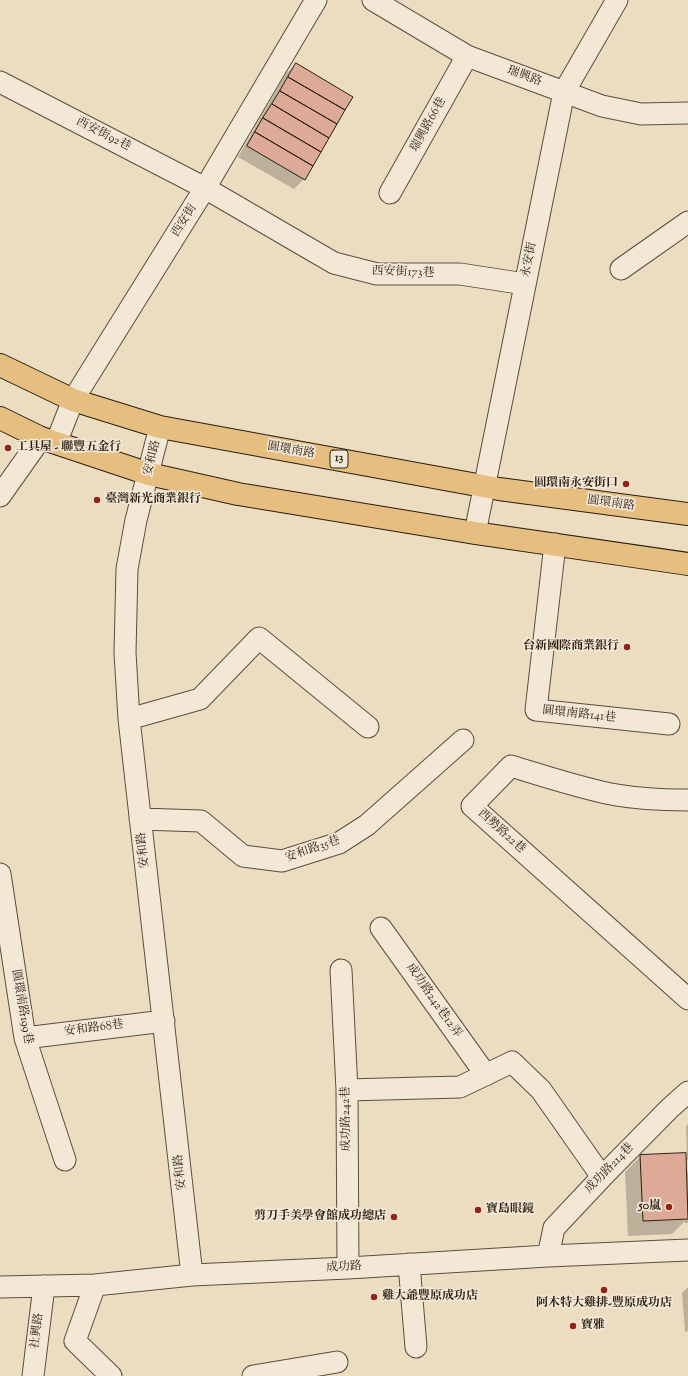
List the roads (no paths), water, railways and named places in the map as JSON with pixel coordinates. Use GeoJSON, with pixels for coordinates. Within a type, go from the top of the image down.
{"type":"FeatureCollection","features":[{"type":"Feature","properties":{"kind":"main road","name":"圓環南路"},"geometry":{"type":"LineString","coordinates":[[0,365],[73,400],[160,426],[485,486],[688,514]]}},
{"type":"Feature","properties":{"kind":"main road"},"geometry":{"type":"LineString","coordinates":[[0,418],[49,440],[148,474],[238,494],[475,533],[688,564]]}},
{"type":"Feature","properties":{"kind":"street","name":"西安街"},"geometry":{"type":"LineString","coordinates":[[49,440],[205,188],[316,0]]}},
{"type":"Feature","properties":{"kind":"street","name":"瑞興路"},"geometry":{"type":"LineString","coordinates":[[373,0],[467,56],[602,106],[641,114],[688,113]]}},
{"type":"Feature","properties":{"kind":"street","name":"永安街"},"geometry":{"type":"LineString","coordinates":[[475,533],[564,92],[617,0]]}},
{"type":"Feature","properties":{"kind":"street","name":"瑞興路66巷"},"geometry":{"type":"LineString","coordinates":[[390,193],[467,56]]}},
{"type":"Feature","properties":{"kind":"street","name":"西安街92巷"},"geometry":{"type":"LineString","coordinates":[[0,82],[205,188]]}},
{"type":"Feature","properties":{"kind":"street","name":"西安街173巷"},"geometry":{"type":"LineString","coordinates":[[205,188],[334,263],[377,274],[460,274],[525,284]]}},
{"type":"Feature","properties":{"kind":"street"},"geometry":{"type":"LineString","coordinates":[[621,269],[688,222]]}},
{"type":"Feature","properties":{"kind":"street","name":"安和路"},"geometry":{"type":"LineString","coordinates":[[160,426],[136,520],[127,569],[125,653],[129,719],[192,1275]]}},
{"type":"Feature","properties":{"kind":"street"},"geometry":{"type":"LineString","coordinates":[[0,496],[49,440]]}},
{"type":"Feature","properties":{"kind":"street","name":"圓環南路141巷"},"geometry":{"type":"LineString","coordinates":[[555,544],[536,710],[669,724]]}},
{"type":"Feature","properties":{"kind":"street"},"geometry":{"type":"LineString","coordinates":[[129,719],[200,699],[259,638],[368,728]]}},
{"type":"Feature","properties":{"kind":"street","name":"安和路35巷"},"geometry":{"type":"LineString","coordinates":[[140,819],[201,821],[243,856],[282,861],[339,843],[367,825],[463,740]]}},
{"type":"Feature","properties":{"kind":"street","name":"西勢路22巷"},"geometry":{"type":"LineString","coordinates":[[688,800],[660,800],[612,794],[566,783],[511,766],[472,806],[688,999]]}},
{"type":"Feature","properties":{"kind":"street","name":"圓環南路199巷"},"geometry":{"type":"LineString","coordinates":[[0,874],[25,1038],[65,1160]]}},
{"type":"Feature","properties":{"kind":"street","name":"成功路242巷12弄"},"geometry":{"type":"LineString","coordinates":[[381,928],[486,1074]]}},
{"type":"Feature","properties":{"kind":"street","name":"成功路242巷"},"geometry":{"type":"LineString","coordinates":[[341,970],[346,1090],[348,1268]]}},
{"type":"Feature","properties":{"kind":"street","name":"安和路68巷"},"geometry":{"type":"LineString","coordinates":[[25,1038],[164,1021]]}},
{"type":"Feature","properties":{"kind":"street"},"geometry":{"type":"LineString","coordinates":[[346,1090],[460,1087],[512,1062],[541,1090],[602,1177]]}},
{"type":"Feature","properties":{"kind":"street","name":"成功路214巷"},"geometry":{"type":"LineString","coordinates":[[548,1256],[554,1228],[602,1177],[670,1108],[688,1092]]}},
{"type":"Feature","properties":{"kind":"street","name":"成功路"},"geometry":{"type":"LineString","coordinates":[[0,1287],[95,1285],[192,1275],[688,1250]]}},
{"type":"Feature","properties":{"kind":"street"},"geometry":{"type":"LineString","coordinates":[[409,1264],[416,1347]]}},
{"type":"Feature","properties":{"kind":"street"},"geometry":{"type":"LineString","coordinates":[[95,1285],[75,1341],[111,1376]]}},
{"type":"Feature","properties":{"kind":"street","name":"社興路"},"geometry":{"type":"LineString","coordinates":[[33,1376],[44,1286]]}},
{"type":"Feature","properties":{"kind":"street"},"geometry":{"type":"LineString","coordinates":[[253,1376],[337,1362]]}},
{"type":"Feature","properties":{"kind":"place","name":"工具屋 - 聯豐五金行"},"geometry":{"type":"Point","coordinates":[8,448]}},
{"type":"Feature","properties":{"kind":"place","name":"圓環南永安街口"},"geometry":{"type":"Point","coordinates":[626,484]}},
{"type":"Feature","properties":{"kind":"place","name":"臺灣新光商業銀行"},"geometry":{"type":"Point","coordinates":[97,500]}},
{"type":"Feature","properties":{"kind":"place","name":"台新國際商業銀行"},"geometry":{"type":"Point","coordinates":[627,647]}},
{"type":"Feature","properties":{"kind":"place","name":"50嵐"},"geometry":{"type":"Point","coordinates":[669,1207]}},
{"type":"Feature","properties":{"kind":"place","name":"寶島眼鏡"},"geometry":{"type":"Point","coordinates":[478,1210]}},
{"type":"Feature","properties":{"kind":"place","name":"剪刀手美學會館成功總店"},"geometry":{"type":"Point","coordinates":[394,1217]}},
{"type":"Feature","properties":{"kind":"place","name":"阿木特大雞排-豐原成功店"},"geometry":{"type":"Point","coordinates":[604,1290]}},
{"type":"Feature","properties":{"kind":"place","name":"雞大爺豐原成功店"},"geometry":{"type":"Point","coordinates":[374,1297]}},
{"type":"Feature","properties":{"kind":"place","name":"寶雅"},"geometry":{"type":"Point","coordinates":[573,1326]}}]}
